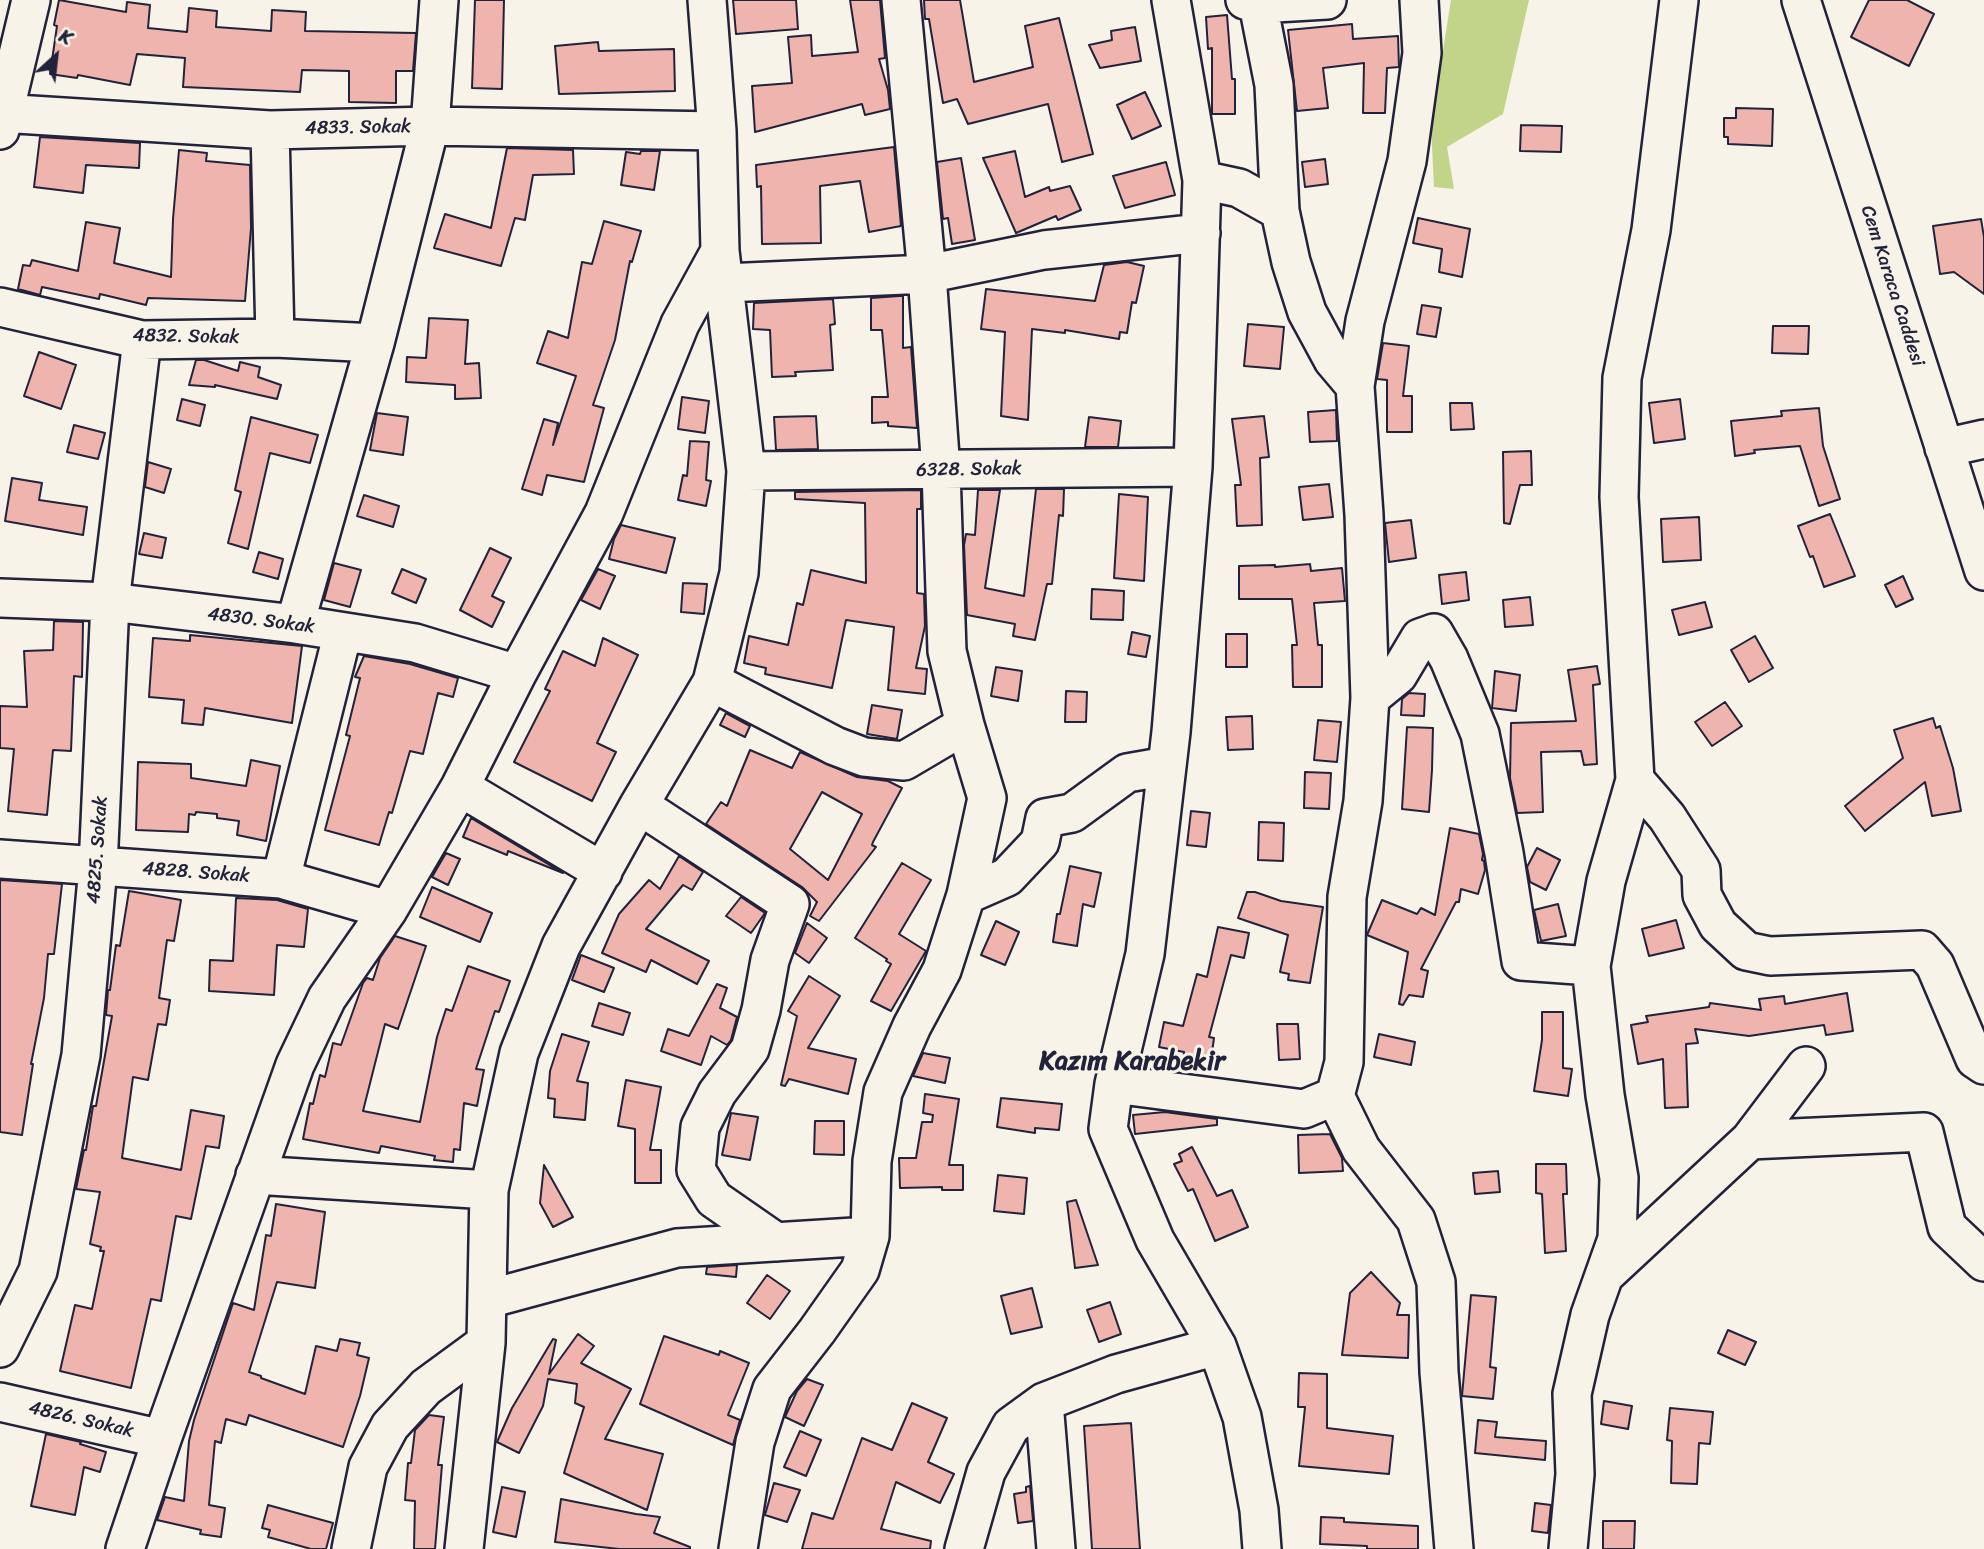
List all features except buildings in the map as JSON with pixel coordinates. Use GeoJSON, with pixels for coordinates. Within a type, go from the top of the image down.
{"type":"FeatureCollection","features":[{"type":"Feature","properties":{"kind":"street"},"geometry":{"type":"LineString","coordinates":[[1,119],[31,0]]}},
{"type":"Feature","properties":{"kind":"street"},"geometry":{"type":"LineString","coordinates":[[295,624],[375,343],[430,126],[439,0]]}},
{"type":"Feature","properties":{"kind":"street"},"geometry":{"type":"LineString","coordinates":[[464,1549],[486,1343],[489,1190],[519,1053],[561,946],[639,805],[712,682],[739,573],[746,471],[723,267],[717,131],[707,0]]}},
{"type":"Feature","properties":{"kind":"street"},"geometry":{"type":"LineString","coordinates":[[738,1549],[755,1442],[772,1389],[859,1270],[870,1236],[872,1161],[883,1091],[912,1026],[942,970],[966,895],[987,798],[947,651],[941,471],[927,274],[901,0]]}},
{"type":"Feature","properties":{"kind":"street"},"geometry":{"type":"LineString","coordinates":[[1171,0],[1202,180],[1192,467],[1167,766],[1145,954],[1114,1084],[1108,1129],[1155,1240],[1217,1346],[1242,1418],[1259,1510],[1262,1549]]}},
{"type":"Feature","properties":{"kind":"street"},"geometry":{"type":"LineString","coordinates":[[1327,0],[1251,2],[1274,85],[1280,211],[1292,262],[1307,312],[1333,360],[1355,386]]}},
{"type":"Feature","properties":{"kind":"street"},"geometry":{"type":"LineString","coordinates":[[1419,0],[1422,53],[1407,161],[1365,321],[1355,386],[1364,515],[1370,698],[1363,801],[1347,897],[1344,1062],[1335,1096],[1360,1149],[1416,1220],[1436,1282],[1439,1372],[1454,1549]]}},
{"type":"Feature","properties":{"kind":"street"},"geometry":{"type":"LineString","coordinates":[[1568,1549],[1575,1474],[1572,1394],[1590,1315],[1616,1239],[1619,1178],[1605,1096],[1591,966],[1606,881],[1635,780],[1619,497],[1622,378],[1651,230],[1679,0]]}},
{"type":"Feature","properties":{"kind":"street","name":"Cem Karaca Caddesi"},"geometry":{"type":"LineString","coordinates":[[1801,0],[1984,571]]}},
{"type":"Feature","properties":{"kind":"street","name":"4833. Sokak"},"geometry":{"type":"LineString","coordinates":[[1,119],[270,130],[430,126],[717,131]]}},
{"type":"Feature","properties":{"kind":"street"},"geometry":{"type":"LineString","coordinates":[[270,130],[275,338]]}},
{"type":"Feature","properties":{"kind":"street"},"geometry":{"type":"LineString","coordinates":[[1202,180],[1239,188],[1280,211]]}},
{"type":"Feature","properties":{"kind":"street"},"geometry":{"type":"LineString","coordinates":[[723,267],[927,274],[1044,250],[1201,233]]}},
{"type":"Feature","properties":{"kind":"street"},"geometry":{"type":"LineString","coordinates":[[125,1549],[295,1065],[327,998],[388,910],[460,787],[517,674],[604,513],[680,324],[723,267]]}},
{"type":"Feature","properties":{"kind":"street","name":"4832. Sokak"},"geometry":{"type":"LineString","coordinates":[[0,307],[142,340],[275,338],[375,343]]}},
{"type":"Feature","properties":{"kind":"street","name":"4825. Sokak"},"geometry":{"type":"LineString","coordinates":[[0,1348],[38,1271],[81,1055],[98,867],[110,603],[142,340]]}},
{"type":"Feature","properties":{"kind":"street"},"geometry":{"type":"LineString","coordinates":[[1944,448],[1984,439]]}},
{"type":"Feature","properties":{"kind":"street","name":"6328. Sokak"},"geometry":{"type":"LineString","coordinates":[[746,471],[1192,467]]}},
{"type":"Feature","properties":{"kind":"street","name":"4830. Sokak"},"geometry":{"type":"LineString","coordinates":[[0,598],[110,603],[295,624],[415,643],[517,674]]}},
{"type":"Feature","properties":{"kind":"street"},"geometry":{"type":"LineString","coordinates":[[281,879],[344,632]]}},
{"type":"Feature","properties":{"kind":"street"},"geometry":{"type":"LineString","coordinates":[[1370,698],[1398,675],[1420,638],[1434,633],[1449,659],[1480,734],[1504,853],[1521,961],[1591,966]]}},
{"type":"Feature","properties":{"kind":"street"},"geometry":{"type":"LineString","coordinates":[[712,682],[835,746],[864,757],[904,761],[965,725]]}},
{"type":"Feature","properties":{"kind":"street"},"geometry":{"type":"LineString","coordinates":[[966,895],[1007,877],[1040,842],[1045,818],[1072,813],[1127,773],[1167,766]]}},
{"type":"Feature","properties":{"kind":"street"},"geometry":{"type":"LineString","coordinates":[[1635,780],[1667,817],[1701,870],[1702,895],[1718,925],[1746,951],[1770,956],[1922,950],[1935,965],[1975,1059],[1984,1065]]}},
{"type":"Feature","properties":{"kind":"street"},"geometry":{"type":"LineString","coordinates":[[460,787],[603,872]]}},
{"type":"Feature","properties":{"kind":"street"},"geometry":{"type":"LineString","coordinates":[[639,805],[790,904],[771,960],[750,1049],[717,1093],[700,1126],[696,1170],[714,1199],[776,1242]]}},
{"type":"Feature","properties":{"kind":"street","name":"4828. Sokak"},"geometry":{"type":"LineString","coordinates":[[0,859],[281,879],[388,910]]}},
{"type":"Feature","properties":{"kind":"street"},"geometry":{"type":"LineString","coordinates":[[1603,1276],[1750,1140],[1806,1066]]}},
{"type":"Feature","properties":{"kind":"street"},"geometry":{"type":"LineString","coordinates":[[1114,1084],[1304,1109],[1335,1096]]}},
{"type":"Feature","properties":{"kind":"street"},"geometry":{"type":"LineString","coordinates":[[1750,1140],[1924,1132],[1947,1227],[1984,1262]]}},
{"type":"Feature","properties":{"kind":"street"},"geometry":{"type":"LineString","coordinates":[[255,1175],[489,1190]]}},
{"type":"Feature","properties":{"kind":"street"},"geometry":{"type":"LineString","coordinates":[[488,1299],[677,1248],[870,1236]]}},
{"type":"Feature","properties":{"kind":"street"},"geometry":{"type":"LineString","coordinates":[[351,1549],[368,1466],[390,1426],[426,1387],[486,1343]]}},
{"type":"Feature","properties":{"kind":"street"},"geometry":{"type":"LineString","coordinates":[[964,1549],[986,1472],[1011,1426],[1044,1402],[1116,1374],[1217,1346]]}},
{"type":"Feature","properties":{"kind":"street","name":"4826. Sokak"},"geometry":{"type":"LineString","coordinates":[[0,1402],[162,1438]]}},
{"type":"Feature","properties":{"kind":"street"},"geometry":{"type":"LineString","coordinates":[[1044,1402],[1055,1549]]}},
{"type":"Feature","properties":{"kind":"green space"},"geometry":{"type":"Polygon","coordinates":[[[1451,0],[1529,0],[1503,114],[1447,147],[1454,189],[1434,187],[1431,126],[1451,0]]]}},
{"type":"Feature","properties":{"kind":"district","name":"Kazım Karabekir"},"geometry":{"type":"Point","coordinates":[1132,1062]}}]}
